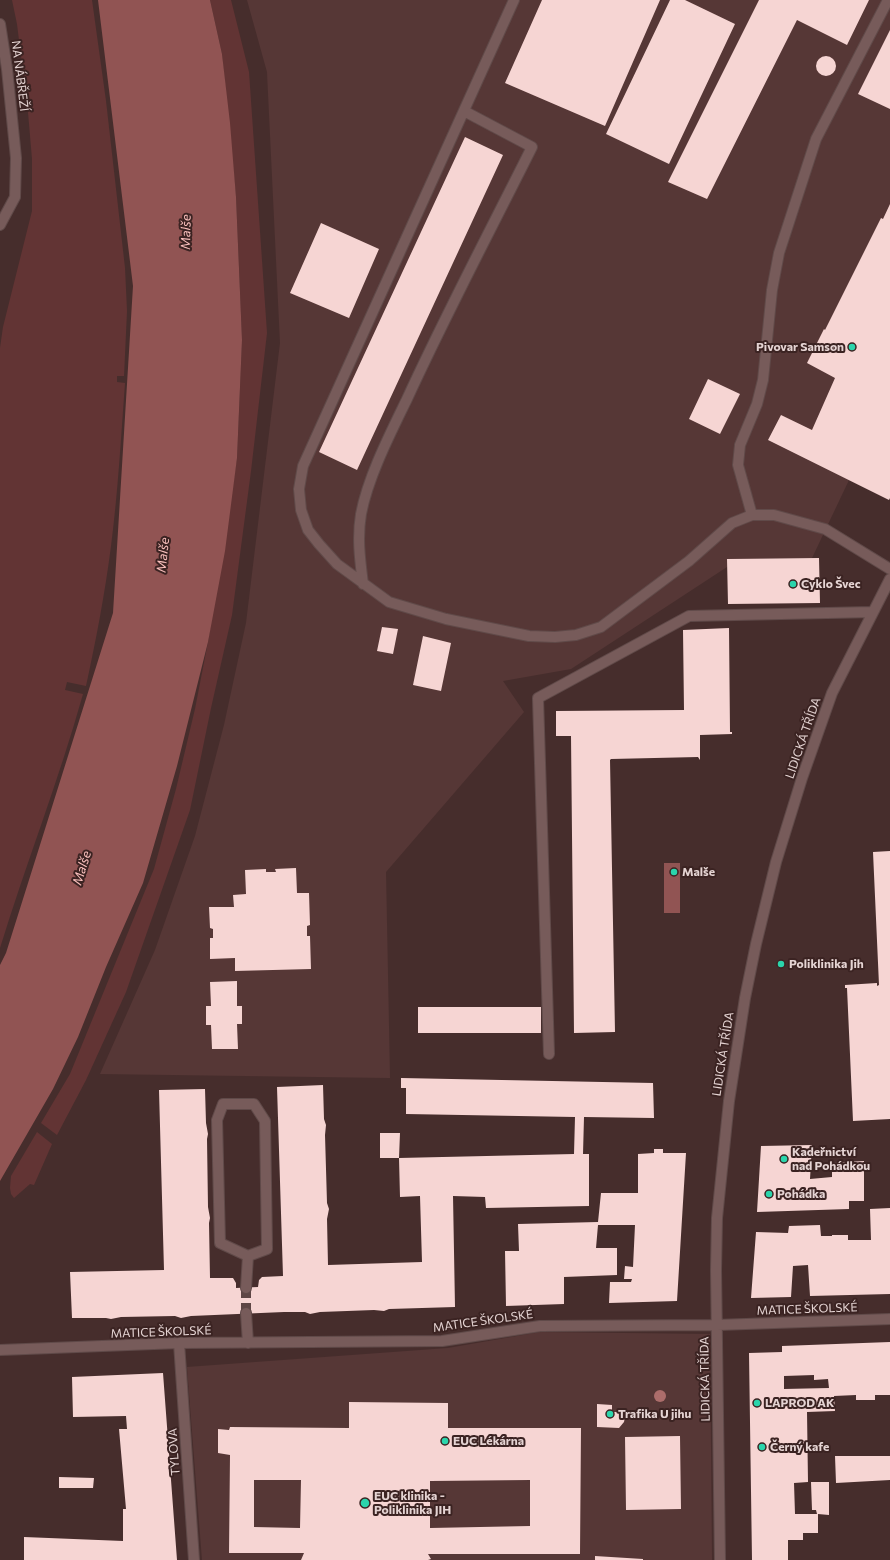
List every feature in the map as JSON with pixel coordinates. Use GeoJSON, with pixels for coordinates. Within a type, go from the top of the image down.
{"type":"FeatureCollection","features":[{"type":"Feature","properties":{"kind":"street"},"geometry":{"type":"LineString","coordinates":[[514,0],[302,466],[299,489],[301,510],[308,530],[318,544],[337,564],[389,602],[446,620],[529,636],[555,637],[576,635],[601,627],[689,561],[732,523],[752,516],[774,515],[825,529],[890,569]]}},
{"type":"Feature","properties":{"kind":"street"},"geometry":{"type":"LineString","coordinates":[[752,516],[738,465],[740,445],[757,404],[763,380],[772,290],[779,253],[816,139],[888,0]]}},
{"type":"Feature","properties":{"kind":"street","name":"NA NÁBŘEŽÍ"},"geometry":{"type":"LineString","coordinates":[[0,24],[7,69],[16,158],[15,197],[0,225]]}},
{"type":"Feature","properties":{"kind":"street"},"geometry":{"type":"LineString","coordinates":[[363,584],[359,548],[361,514],[372,478],[420,370],[532,147],[464,111]]}},
{"type":"Feature","properties":{"kind":"street","name":"LIDICKÁ TŘÍDA"},"geometry":{"type":"LineString","coordinates":[[720,1560],[716,1270],[717,1218],[729,1101],[745,998],[756,944],[776,862],[802,778],[832,693],[890,579]]}},
{"type":"Feature","properties":{"kind":"street"},"geometry":{"type":"LineString","coordinates":[[550,1054],[538,698],[689,616],[873,612]]}},
{"type":"Feature","properties":{"kind":"street"},"geometry":{"type":"LineString","coordinates":[[223,1104],[254,1104],[265,1121],[268,1249],[248,1256],[220,1243],[217,1120],[223,1104]]}},
{"type":"Feature","properties":{"kind":"street"},"geometry":{"type":"LineString","coordinates":[[246,1288],[248,1256]]}},
{"type":"Feature","properties":{"kind":"street"},"geometry":{"type":"LineString","coordinates":[[246,1314],[248,1343]]}},
{"type":"Feature","properties":{"kind":"street","name":"MATICE ŠKOLSKÉ"},"geometry":{"type":"LineString","coordinates":[[0,1350],[31,1350],[179,1343],[442,1341],[540,1326],[717,1324],[890,1319]]}},
{"type":"Feature","properties":{"kind":"street","name":"TYLOVA"},"geometry":{"type":"LineString","coordinates":[[179,1343],[194,1560]]}},
{"type":"Feature","properties":{"kind":"shaded area"},"geometry":{"type":"Polygon","coordinates":[[[12,0],[92,0],[106,101],[125,268],[127,311],[124,376],[117,376],[117,382],[125,383],[116,505],[100,616],[86,686],[67,682],[65,690],[83,694],[64,758],[0,948],[0,348],[3,327],[32,211],[32,159],[28,112],[17,24],[12,0]]]}},
{"type":"Feature","properties":{"kind":"shaded area"},"geometry":{"type":"Polygon","coordinates":[[[210,0],[231,0],[249,72],[267,333],[232,615],[190,810],[126,992],[86,1080],[57,1135],[41,1123],[70,1074],[154,869],[176,789],[195,709],[208,642],[237,458],[242,340],[236,197],[222,54],[210,0]]]}},
{"type":"Feature","properties":{"kind":"shaded area"},"geometry":{"type":"Polygon","coordinates":[[[247,0],[890,0],[890,498],[889,500],[849,480],[812,558],[727,559],[727,567],[571,669],[503,681],[524,712],[386,872],[390,1078],[100,1074],[155,950],[195,836],[224,725],[246,623],[280,343],[267,72],[247,0]]]}},
{"type":"Feature","properties":{"kind":"shaded area"},"geometry":{"type":"Polygon","coordinates":[[[37,1132],[52,1144],[34,1185],[30,1184],[14,1198],[11,1194],[10,1188],[11,1176],[37,1132]]]}},
{"type":"Feature","properties":{"kind":"shaded area"},"geometry":{"type":"Polygon","coordinates":[[[540,1332],[710,1334],[712,1560],[202,1560],[187,1367],[448,1348],[540,1332]]]}},
{"type":"Feature","properties":{"kind":"water"},"geometry":{"type":"Polygon","coordinates":[[[98,0],[210,0],[222,54],[230,123],[236,197],[242,340],[237,458],[225,551],[208,642],[177,766],[143,883],[106,967],[78,1037],[53,1089],[0,1181],[0,965],[6,953],[113,613],[133,286],[98,0]]]}},
{"type":"Feature","properties":{"kind":"water"},"geometry":{"type":"Polygon","coordinates":[[[664,863],[680,863],[680,913],[664,913],[664,863]]]}},
{"type":"Feature","properties":{"kind":"building"},"geometry":{"type":"Polygon","coordinates":[[[542,0],[660,0],[605,126],[505,83],[542,0]]]}},
{"type":"Feature","properties":{"kind":"building"},"geometry":{"type":"Polygon","coordinates":[[[670,0],[685,0],[735,24],[669,164],[606,134],[670,0]]]}},
{"type":"Feature","properties":{"kind":"building"},"geometry":{"type":"Polygon","coordinates":[[[759,0],[869,0],[847,45],[797,20],[707,199],[668,182],[759,0]]]}},
{"type":"Feature","properties":{"kind":"building"},"geometry":{"type":"Polygon","coordinates":[[[890,30],[890,109],[858,94],[890,30]]]}},
{"type":"Feature","properties":{"kind":"building"},"geometry":{"type":"Polygon","coordinates":[[[826,56],[833,59],[836,66],[833,73],[826,76],[819,73],[816,66],[819,59],[826,56]]]}},
{"type":"Feature","properties":{"kind":"building"},"geometry":{"type":"Polygon","coordinates":[[[465,137],[503,155],[357,470],[319,452],[465,137]]]}},
{"type":"Feature","properties":{"kind":"building","name":"Pivovar Samson"},"geometry":{"type":"Polygon","coordinates":[[[890,204],[889,500],[768,440],[781,415],[812,430],[835,378],[807,363],[881,218],[883,219],[890,204]]]}},
{"type":"Feature","properties":{"kind":"building"},"geometry":{"type":"Polygon","coordinates":[[[321,223],[379,249],[349,318],[290,293],[321,223]]]}},
{"type":"Feature","properties":{"kind":"building"},"geometry":{"type":"Polygon","coordinates":[[[708,379],[740,394],[720,434],[689,419],[708,379]]]}},
{"type":"Feature","properties":{"kind":"building"},"geometry":{"type":"Polygon","coordinates":[[[819,558],[820,603],[728,604],[727,559],[819,558]]]}},
{"type":"Feature","properties":{"kind":"building"},"geometry":{"type":"Polygon","coordinates":[[[382,627],[398,629],[393,654],[377,651],[382,627]]]}},
{"type":"Feature","properties":{"kind":"building"},"geometry":{"type":"Polygon","coordinates":[[[729,628],[730,732],[732,732],[732,734],[700,735],[700,760],[698,757],[610,760],[615,1032],[574,1033],[571,736],[556,736],[556,711],[684,710],[683,630],[729,628]]]}},
{"type":"Feature","properties":{"kind":"building"},"geometry":{"type":"Polygon","coordinates":[[[423,636],[451,643],[441,691],[413,685],[423,636]]]}},
{"type":"Feature","properties":{"kind":"building"},"geometry":{"type":"Polygon","coordinates":[[[890,851],[890,1119],[853,1121],[847,988],[845,988],[845,985],[877,983],[877,986],[879,985],[873,852],[890,851]]]}},
{"type":"Feature","properties":{"kind":"building"},"geometry":{"type":"Polygon","coordinates":[[[296,868],[297,893],[309,893],[310,925],[307,926],[307,936],[310,936],[311,969],[235,971],[235,958],[210,959],[210,938],[213,938],[213,929],[210,928],[209,907],[234,907],[233,895],[246,894],[245,870],[266,869],[266,872],[276,872],[275,869],[296,868]]]}},
{"type":"Feature","properties":{"kind":"building"},"geometry":{"type":"Polygon","coordinates":[[[237,981],[237,1006],[242,1006],[242,1024],[237,1024],[238,1049],[212,1049],[211,1025],[206,1025],[206,1006],[211,1006],[210,982],[237,981]]]}},
{"type":"Feature","properties":{"kind":"building"},"geometry":{"type":"Polygon","coordinates":[[[418,1007],[541,1007],[541,1033],[418,1033],[418,1007]]]}},
{"type":"Feature","properties":{"kind":"building"},"geometry":{"type":"Polygon","coordinates":[[[401,1078],[653,1083],[654,1118],[584,1117],[583,1154],[589,1154],[589,1206],[486,1208],[485,1197],[453,1196],[455,1307],[389,1309],[384,1311],[320,1312],[310,1314],[305,1312],[284,1312],[191,1316],[181,1318],[175,1316],[121,1317],[111,1319],[72,1318],[70,1272],[164,1270],[159,1090],[205,1089],[206,1123],[208,1134],[210,1278],[233,1278],[236,1283],[236,1288],[258,1287],[259,1280],[262,1277],[283,1276],[277,1087],[323,1085],[324,1119],[326,1125],[327,1203],[329,1209],[327,1219],[328,1265],[422,1262],[420,1196],[400,1197],[399,1158],[574,1154],[575,1117],[406,1114],[406,1088],[401,1088],[401,1078]]]}},
{"type":"Feature","properties":{"kind":"building"},"geometry":{"type":"Polygon","coordinates":[[[380,1133],[400,1133],[399,1158],[380,1158],[380,1133]]]}},
{"type":"Feature","properties":{"kind":"building"},"geometry":{"type":"Polygon","coordinates":[[[812,1145],[810,1179],[832,1177],[832,1163],[864,1161],[864,1201],[849,1201],[849,1209],[757,1212],[761,1146],[812,1145]]]}},
{"type":"Feature","properties":{"kind":"building"},"geometry":{"type":"Polygon","coordinates":[[[654,1149],[663,1149],[663,1153],[686,1153],[677,1301],[609,1303],[610,1282],[631,1282],[632,1279],[624,1279],[625,1266],[633,1267],[635,1225],[598,1225],[596,1248],[617,1248],[617,1275],[564,1277],[564,1304],[506,1306],[505,1251],[519,1251],[518,1224],[598,1222],[601,1193],[638,1193],[638,1154],[654,1153],[654,1149]]]}},
{"type":"Feature","properties":{"kind":"building"},"geometry":{"type":"Polygon","coordinates":[[[890,1208],[890,1294],[810,1296],[808,1265],[793,1266],[791,1297],[751,1298],[756,1232],[788,1233],[789,1226],[820,1225],[821,1236],[848,1235],[848,1240],[871,1240],[870,1209],[890,1208]]]}},
{"type":"Feature","properties":{"kind":"building"},"geometry":{"type":"Polygon","coordinates":[[[890,1342],[890,1395],[875,1395],[875,1400],[856,1400],[856,1395],[834,1396],[835,1411],[807,1412],[808,1482],[794,1483],[795,1514],[817,1514],[816,1510],[812,1510],[811,1482],[829,1482],[829,1515],[818,1514],[818,1533],[803,1533],[803,1540],[788,1540],[788,1560],[752,1560],[749,1353],[782,1352],[782,1346],[890,1342]],[[814,1375],[784,1376],[784,1389],[829,1388],[828,1379],[814,1380],[814,1375]]]}},
{"type":"Feature","properties":{"kind":"building"},"geometry":{"type":"Polygon","coordinates":[[[163,1373],[177,1560],[24,1560],[24,1537],[123,1541],[123,1509],[126,1509],[119,1429],[127,1429],[126,1416],[73,1417],[72,1377],[163,1373]]]}},
{"type":"Feature","properties":{"kind":"building","name":"EUC klinika - Poliklinika JIH"},"geometry":{"type":"Polygon","coordinates":[[[349,1402],[448,1403],[448,1428],[581,1428],[580,1554],[428,1554],[431,1559],[428,1560],[301,1560],[304,1553],[229,1553],[230,1455],[218,1453],[218,1429],[229,1430],[230,1427],[349,1428],[349,1402]],[[254,1480],[254,1527],[300,1528],[301,1480],[254,1480]],[[530,1480],[430,1481],[430,1528],[530,1526],[530,1480]]]}},
{"type":"Feature","properties":{"kind":"building","name":"Trafika U jihu"},"geometry":{"type":"Polygon","coordinates":[[[597,1404],[612,1405],[612,1412],[619,1412],[625,1417],[624,1422],[619,1428],[597,1427],[597,1404]]]}},
{"type":"Feature","properties":{"kind":"building"},"geometry":{"type":"Polygon","coordinates":[[[680,1436],[681,1509],[626,1510],[625,1437],[680,1436]]]}},
{"type":"Feature","properties":{"kind":"building"},"geometry":{"type":"Polygon","coordinates":[[[835,1456],[890,1456],[890,1480],[836,1483],[835,1456]]]}},
{"type":"Feature","properties":{"kind":"building"},"geometry":{"type":"Polygon","coordinates":[[[59,1477],[94,1478],[93,1488],[59,1488],[59,1477]]]}},
{"type":"Feature","properties":{"kind":"building"},"geometry":{"type":"Polygon","coordinates":[[[595,1556],[643,1559],[643,1560],[595,1560],[595,1556]]]}},
{"type":"Feature","properties":{"kind":"tunnel"},"geometry":{"type":"LineString","coordinates":[[246,1288],[246,1313]]}},
{"type":"Feature","properties":{"kind":"place","name":"Pivovar Samson"},"geometry":{"type":"Point","coordinates":[852,347]}},
{"type":"Feature","properties":{"kind":"place","name":"Cyklo Švec"},"geometry":{"type":"Point","coordinates":[793,584]}},
{"type":"Feature","properties":{"kind":"place","name":"Malše"},"geometry":{"type":"Point","coordinates":[674,872]}},
{"type":"Feature","properties":{"kind":"place","name":"Poliklinika Jih"},"geometry":{"type":"Point","coordinates":[781,964]}},
{"type":"Feature","properties":{"kind":"place","name":"Kadeřnictví nad Pohádkou"},"geometry":{"type":"Point","coordinates":[784,1159]}},
{"type":"Feature","properties":{"kind":"place","name":"Pohádka"},"geometry":{"type":"Point","coordinates":[769,1194]}},
{"type":"Feature","properties":{"kind":"place","name":"LAPROD AK"},"geometry":{"type":"Point","coordinates":[757,1403]}},
{"type":"Feature","properties":{"kind":"place","name":"Trafika U jihu"},"geometry":{"type":"Point","coordinates":[610,1414]}},
{"type":"Feature","properties":{"kind":"place","name":"EUC Lékárna"},"geometry":{"type":"Point","coordinates":[445,1441]}},
{"type":"Feature","properties":{"kind":"place","name":"Černý kafe"},"geometry":{"type":"Point","coordinates":[762,1447]}},
{"type":"Feature","properties":{"kind":"place","name":"EUC klinika - Poliklinika JIH"},"geometry":{"type":"Point","coordinates":[365,1503]}}]}
